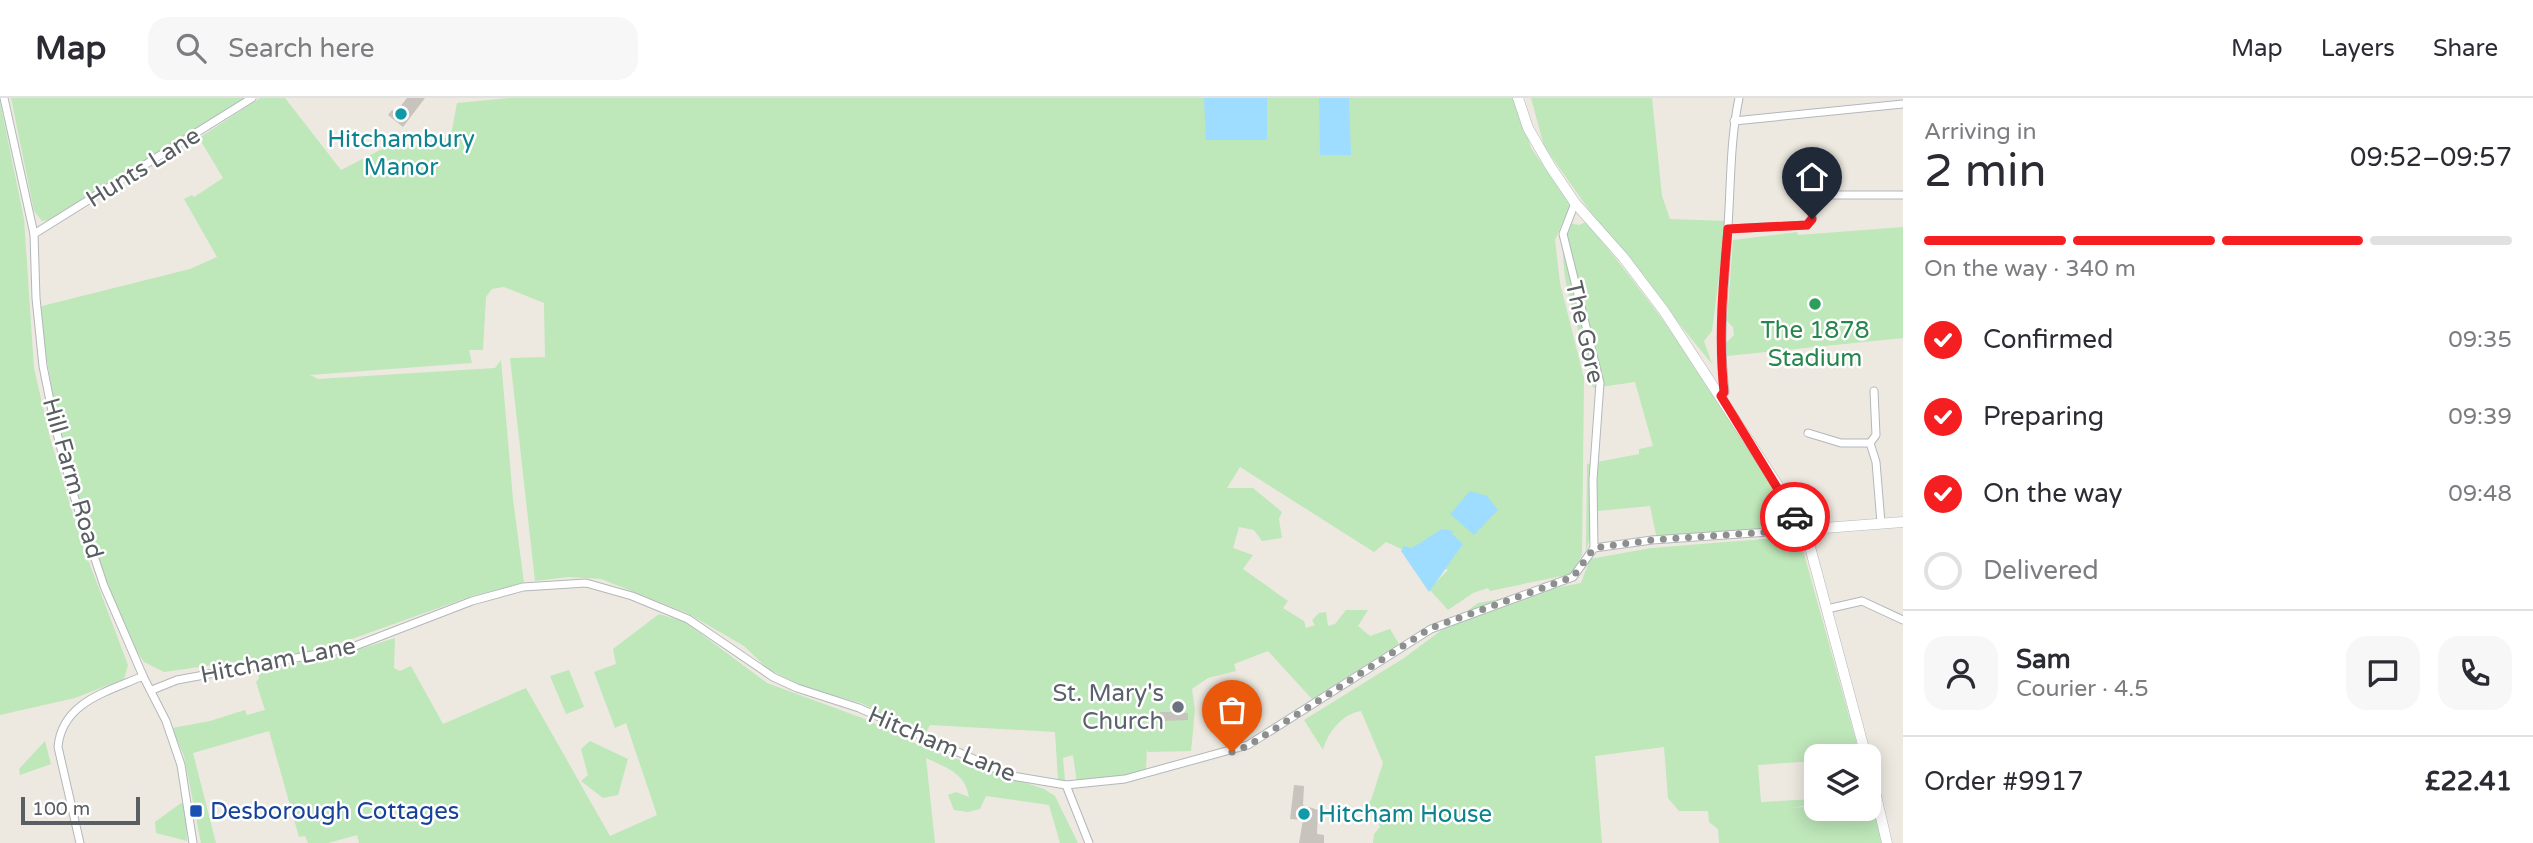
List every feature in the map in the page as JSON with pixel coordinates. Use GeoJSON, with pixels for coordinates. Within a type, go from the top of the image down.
{"type":"FeatureCollection","features":[{"type":"Feature","properties":{"kind":"street","name":"Hill Farm Road"},"geometry":{"type":"LineString","coordinates":[[5,98],[34,234],[38,325],[55,426],[72,490],[104,586],[143,676],[152,690],[181,765],[192,843]]}},
{"type":"Feature","properties":{"kind":"street","name":"Hunts Lane"},"geometry":{"type":"LineString","coordinates":[[34,234],[180,146],[252,98]]}},
{"type":"Feature","properties":{"kind":"street"},"geometry":{"type":"LineString","coordinates":[[1518,98],[1528,128],[1575,203],[1664,311],[1782,492],[1797,525],[1810,533]]}},
{"type":"Feature","properties":{"kind":"street"},"geometry":{"type":"LineString","coordinates":[[1721,396],[1724,392],[1719,350],[1728,229],[1728,166],[1739,98]]}},
{"type":"Feature","properties":{"kind":"street"},"geometry":{"type":"LineString","coordinates":[[1734,121],[1903,104]]}},
{"type":"Feature","properties":{"kind":"street"},"geometry":{"type":"LineString","coordinates":[[1728,229],[1807,225],[1812,219],[1813,200],[1819,195],[1903,195]]}},
{"type":"Feature","properties":{"kind":"street","name":"The Gore"},"geometry":{"type":"LineString","coordinates":[[1575,203],[1563,233],[1600,383],[1593,480],[1594,548]]}},
{"type":"Feature","properties":{"kind":"street"},"geometry":{"type":"LineString","coordinates":[[1808,433],[1841,443],[1870,443],[1877,435],[1874,391]]}},
{"type":"Feature","properties":{"kind":"street"},"geometry":{"type":"LineString","coordinates":[[1870,443],[1876,462],[1881,523]]}},
{"type":"Feature","properties":{"kind":"street"},"geometry":{"type":"LineString","coordinates":[[1810,533],[1824,528],[1903,522]]}},
{"type":"Feature","properties":{"kind":"street"},"geometry":{"type":"LineString","coordinates":[[1594,548],[1652,540],[1784,531],[1797,525]]}},
{"type":"Feature","properties":{"kind":"street"},"geometry":{"type":"LineString","coordinates":[[1810,533],[1810,547],[1863,744]]}},
{"type":"Feature","properties":{"kind":"street","name":"Hitcham Lane"},"geometry":{"type":"LineString","coordinates":[[152,690],[177,680],[350,648],[492,595],[523,587],[586,583],[632,596],[688,619],[734,647],[773,677],[797,688],[859,708],[1012,776],[1044,784],[1066,785],[1125,779],[1248,746],[1431,628],[1573,577],[1594,548]]}},
{"type":"Feature","properties":{"kind":"street"},"geometry":{"type":"LineString","coordinates":[[1827,609],[1862,601],[1903,620]]}},
{"type":"Feature","properties":{"kind":"street"},"geometry":{"type":"LineString","coordinates":[[80,843],[60,757],[59,732],[65,718],[76,709],[143,676]]}},
{"type":"Feature","properties":{"kind":"street"},"geometry":{"type":"LineString","coordinates":[[1066,785],[1089,843]]}},
{"type":"Feature","properties":{"kind":"street"},"geometry":{"type":"LineString","coordinates":[[1881,817],[1887,843]]}},
{"type":"Feature","properties":{"kind":"green space"},"geometry":{"type":"Polygon","coordinates":[[[11,98],[247,98],[51,220],[42,221],[34,211],[11,98]]]}},
{"type":"Feature","properties":{"kind":"green space"},"geometry":{"type":"Polygon","coordinates":[[[260,98],[285,98],[341,170],[392,144],[430,145],[451,135],[457,103],[509,98],[1516,98],[1531,148],[1571,204],[1555,240],[1560,283],[1584,378],[1582,555],[1571,574],[1490,591],[1488,588],[1473,593],[1448,610],[1429,589],[1448,570],[1386,542],[1374,552],[1240,467],[1227,488],[1253,488],[1282,512],[1279,519],[1282,538],[1262,541],[1254,530],[1239,527],[1233,548],[1253,555],[1243,569],[1288,601],[1283,608],[1304,621],[1306,628],[1315,625],[1312,620],[1319,613],[1326,612],[1328,626],[1335,624],[1346,610],[1368,610],[1358,626],[1370,636],[1390,629],[1399,644],[1312,699],[1268,651],[1234,664],[1236,671],[1208,678],[1192,689],[1195,710],[1191,751],[1148,752],[1147,749],[1146,769],[1124,777],[1077,783],[1073,755],[1063,758],[1065,780],[1058,780],[1055,732],[930,725],[925,734],[861,703],[807,688],[768,669],[744,646],[687,613],[601,579],[568,577],[535,581],[510,358],[545,357],[544,303],[504,287],[492,289],[486,297],[483,350],[469,350],[472,363],[310,375],[318,379],[495,368],[501,360],[513,499],[524,583],[472,596],[321,650],[164,672],[144,662],[129,640],[84,525],[55,407],[38,307],[190,269],[217,257],[184,199],[192,195],[194,197],[223,178],[199,138],[260,98]]]}},
{"type":"Feature","properties":{"kind":"green space"},"geometry":{"type":"Polygon","coordinates":[[[1531,98],[1652,98],[1662,196],[1670,219],[1726,221],[1712,331],[1704,341],[1712,364],[1606,234],[1544,146],[1531,98]]]}},
{"type":"Feature","properties":{"kind":"green space"},"geometry":{"type":"Polygon","coordinates":[[[0,102],[24,219],[34,368],[50,438],[81,541],[128,665],[124,679],[75,698],[0,715],[0,102]]]}},
{"type":"Feature","properties":{"kind":"green space"},"geometry":{"type":"Polygon","coordinates":[[[1586,222],[1669,329],[1721,403],[1790,520],[1784,530],[1657,540],[1650,506],[1598,511],[1586,551],[1587,464],[1639,454],[1639,449],[1653,446],[1635,382],[1593,388],[1566,283],[1563,261],[1564,241],[1569,223],[1579,225],[1586,222]]]}},
{"type":"Feature","properties":{"kind":"green space","name":"The 1878 Stadium"},"geometry":{"type":"Polygon","coordinates":[[[1903,227],[1903,338],[1727,356],[1726,343],[1734,335],[1733,327],[1727,321],[1733,240],[1797,232],[1798,235],[1903,227]]]}},
{"type":"Feature","properties":{"kind":"green space"},"geometry":{"type":"Polygon","coordinates":[[[1776,538],[1801,543],[1857,744],[1804,744],[1804,762],[1758,765],[1761,802],[1804,800],[1804,806],[1790,808],[1804,807],[1804,821],[1878,821],[1882,843],[1719,843],[1718,829],[1709,822],[1708,811],[1679,811],[1668,798],[1664,747],[1595,756],[1602,843],[1373,843],[1374,834],[1380,827],[1377,817],[1364,810],[1371,800],[1383,763],[1361,711],[1348,716],[1337,725],[1323,750],[1304,720],[1404,658],[1478,603],[1581,583],[1590,559],[1651,548],[1776,538]]]}},
{"type":"Feature","properties":{"kind":"green space"},"geometry":{"type":"Polygon","coordinates":[[[659,614],[685,622],[767,683],[865,719],[925,748],[1044,789],[1055,796],[1078,843],[1060,843],[1049,805],[986,796],[980,809],[968,812],[954,810],[948,795],[956,792],[969,797],[964,782],[954,772],[926,758],[935,843],[359,843],[357,835],[328,843],[308,843],[305,836],[299,837],[269,731],[193,753],[216,843],[201,843],[184,756],[172,728],[210,721],[245,710],[247,715],[265,710],[256,682],[259,678],[258,670],[344,654],[395,638],[394,668],[400,671],[411,666],[443,724],[526,688],[610,836],[657,815],[626,723],[615,728],[594,672],[616,664],[613,649],[659,614]]]}},
{"type":"Feature","properties":{"kind":"green space"},"geometry":{"type":"Polygon","coordinates":[[[569,670],[584,707],[566,714],[550,676],[569,670]]]}},
{"type":"Feature","properties":{"kind":"green space"},"geometry":{"type":"Polygon","coordinates":[[[45,741],[51,764],[20,775],[19,769],[45,741]]]}},
{"type":"Feature","properties":{"kind":"green space"},"geometry":{"type":"Polygon","coordinates":[[[590,741],[628,759],[618,795],[603,798],[581,781],[588,775],[581,749],[590,741]]]}},
{"type":"Feature","properties":{"kind":"green space"},"geometry":{"type":"Polygon","coordinates":[[[181,803],[185,805],[187,841],[156,833],[155,822],[181,803]]]}},
{"type":"Feature","properties":{"kind":"water"},"geometry":{"type":"Polygon","coordinates":[[[1204,98],[1267,98],[1267,140],[1206,140],[1204,98]]]}},
{"type":"Feature","properties":{"kind":"water"},"geometry":{"type":"Polygon","coordinates":[[[1319,98],[1349,98],[1351,155],[1320,155],[1319,98]]]}},
{"type":"Feature","properties":{"kind":"water"},"geometry":{"type":"Polygon","coordinates":[[[1470,491],[1487,496],[1498,510],[1474,535],[1450,514],[1470,491]]]}},
{"type":"Feature","properties":{"kind":"water"},"geometry":{"type":"Polygon","coordinates":[[[1442,529],[1453,531],[1452,534],[1463,544],[1429,592],[1401,551],[1404,546],[1412,548],[1442,529]]]}},
{"type":"Feature","properties":{"kind":"building","name":"Hitchambury Manor"},"geometry":{"type":"Polygon","coordinates":[[[407,98],[425,98],[403,127],[388,115],[392,110],[396,112],[407,98]]]}},
{"type":"Feature","properties":{"kind":"building","name":"St. Mary's Church"},"geometry":{"type":"Polygon","coordinates":[[[1174,702],[1181,702],[1181,713],[1188,713],[1188,720],[1160,721],[1160,712],[1174,712],[1174,702]]]}},
{"type":"Feature","properties":{"kind":"building","name":"Hitcham House"},"geometry":{"type":"Polygon","coordinates":[[[1294,785],[1304,786],[1303,805],[1318,810],[1317,834],[1324,835],[1324,843],[1299,843],[1303,820],[1290,819],[1294,785]]]}},
{"type":"Feature","properties":{"kind":"way so far"},"geometry":{"type":"LineString","coordinates":[[1232,752],[1248,746],[1431,628],[1573,577],[1594,548],[1652,540],[1784,531],[1797,525],[1795,517]]}},
{"type":"Feature","properties":{"kind":"place","name":"Hitchambury Manor"},"geometry":{"type":"Point","coordinates":[401,114]}},
{"type":"Feature","properties":{"kind":"place","name":"The 1878 Stadium"},"geometry":{"type":"Point","coordinates":[1815,304]}},
{"type":"Feature","properties":{"kind":"place","name":"St. Mary's Church"},"geometry":{"type":"Point","coordinates":[1178,707]}},
{"type":"Feature","properties":{"kind":"place","name":"Desborough Cottages"},"geometry":{"type":"Point","coordinates":[196,811]}},
{"type":"Feature","properties":{"kind":"place","name":"Hitcham House"},"geometry":{"type":"Point","coordinates":[1304,814]}},
{"type":"Feature","properties":{"kind":"route"},"geometry":{"type":"LineString","coordinates":[[1795,517],[1721,396],[1724,392],[1719,350],[1722,288],[1728,229],[1807,225],[1812,219]]}}]}
